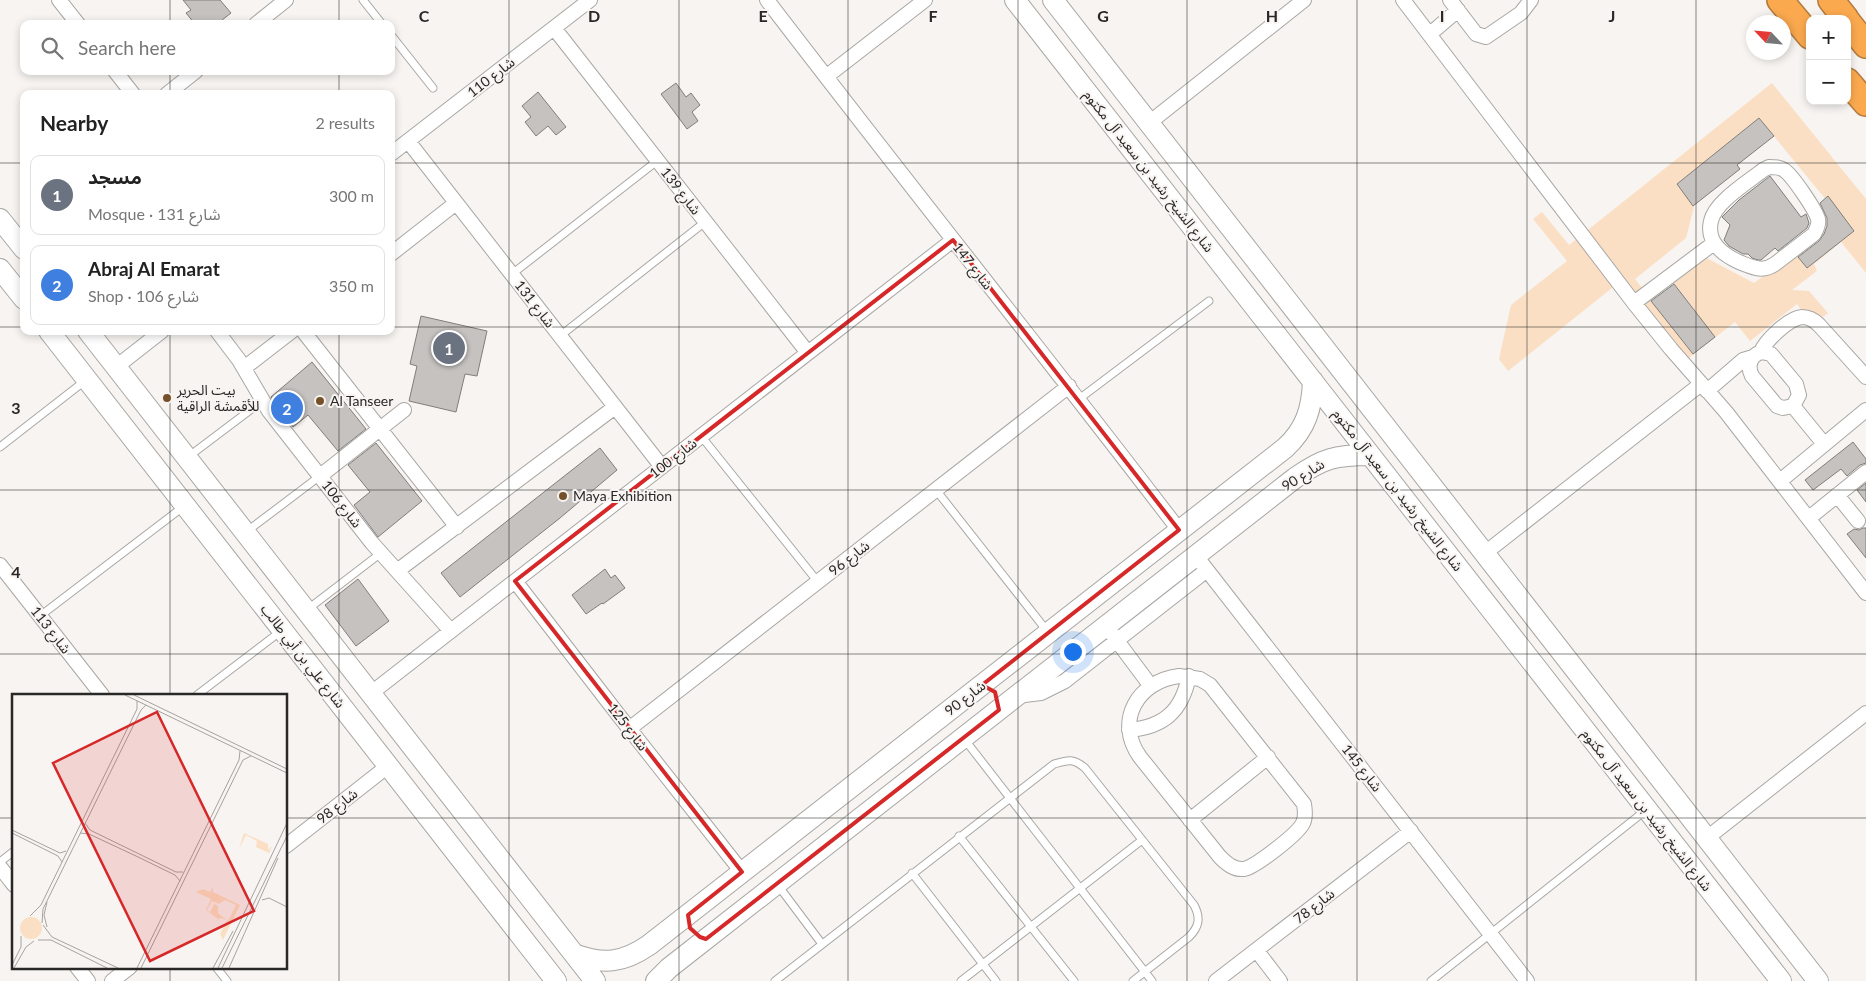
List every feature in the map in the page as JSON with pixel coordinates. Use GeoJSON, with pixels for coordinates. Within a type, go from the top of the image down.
{"type":"FeatureCollection","features":[{"type":"Feature","properties":{"kind":"highway"},"geometry":{"type":"LineString","coordinates":[[1780,0],[1806,31]]}},
{"type":"Feature","properties":{"kind":"highway"},"geometry":{"type":"LineString","coordinates":[[1831,0],[1842,15]]}},
{"type":"Feature","properties":{"kind":"highway"},"geometry":{"type":"LineString","coordinates":[[1851,26],[1866,44]]}},
{"type":"Feature","properties":{"kind":"highway"},"geometry":{"type":"LineString","coordinates":[[1851,86],[1866,103]]}},
{"type":"Feature","properties":{"kind":"street"},"geometry":{"type":"LineString","coordinates":[[59,0],[75,20]]}},
{"type":"Feature","properties":{"kind":"street"},"geometry":{"type":"LineString","coordinates":[[261,20],[286,0]]}},
{"type":"Feature","properties":{"kind":"street","name":"شارع 110"},"geometry":{"type":"LineString","coordinates":[[395,151],[590,0]]}},
{"type":"Feature","properties":{"kind":"street","name":"شارع 147"},"geometry":{"type":"LineString","coordinates":[[767,0],[1069,386],[1179,530]]}},
{"type":"Feature","properties":{"kind":"street"},"geometry":{"type":"LineString","coordinates":[[827,76],[925,0]]}},
{"type":"Feature","properties":{"kind":"street","name":"شارع الشيخ رشيد بن سعيد آل مكتوم"},"geometry":{"type":"LineString","coordinates":[[1015,0],[1781,981]]}},
{"type":"Feature","properties":{"kind":"street"},"geometry":{"type":"LineString","coordinates":[[1053,0],[1818,981]]}},
{"type":"Feature","properties":{"kind":"street"},"geometry":{"type":"LineString","coordinates":[[1149,123],[1304,0]]}},
{"type":"Feature","properties":{"kind":"street"},"geometry":{"type":"LineString","coordinates":[[1403,0],[1634,303],[1726,412],[1866,593]]}},
{"type":"Feature","properties":{"kind":"street"},"geometry":{"type":"LineString","coordinates":[[1430,34],[1454,5],[1476,34],[1486,37],[1521,13],[1531,0]]}},
{"type":"Feature","properties":{"kind":"street","name":"شارع 139"},"geometry":{"type":"LineString","coordinates":[[554,28],[808,353]]}},
{"type":"Feature","properties":{"kind":"street"},"geometry":{"type":"LineString","coordinates":[[118,75],[130,90]]}},
{"type":"Feature","properties":{"kind":"street"},"geometry":{"type":"LineString","coordinates":[[172,90],[191,75]]}},
{"type":"Feature","properties":{"kind":"street","name":"شارع 131"},"geometry":{"type":"LineString","coordinates":[[408,141],[662,467]]}},
{"type":"Feature","properties":{"kind":"street"},"geometry":{"type":"LineString","coordinates":[[1769,167],[1777,167],[1789,174],[1818,218],[1818,226],[1814,234],[1775,264],[1764,269],[1753,268],[1724,255],[1714,243],[1710,232],[1711,221],[1715,211],[1729,197],[1769,167]]}},
{"type":"Feature","properties":{"kind":"street"},"geometry":{"type":"LineString","coordinates":[[1182,214],[1189,214],[1201,208],[1205,194]]}},
{"type":"Feature","properties":{"kind":"street"},"geometry":{"type":"LineString","coordinates":[[395,251],[456,203]]}},
{"type":"Feature","properties":{"kind":"street"},"geometry":{"type":"LineString","coordinates":[[1199,236],[1203,222],[1209,218],[1224,218]]}},
{"type":"Feature","properties":{"kind":"street"},"geometry":{"type":"LineString","coordinates":[[0,219],[20,244]]}},
{"type":"Feature","properties":{"kind":"street","name":"شارع 100"},"geometry":{"type":"LineString","coordinates":[[370,694],[953,240]]}},
{"type":"Feature","properties":{"kind":"street"},"geometry":{"type":"LineString","coordinates":[[1634,303],[1714,243]]}},
{"type":"Feature","properties":{"kind":"street"},"geometry":{"type":"LineString","coordinates":[[0,269],[20,294]]}},
{"type":"Feature","properties":{"kind":"street"},"geometry":{"type":"LineString","coordinates":[[1793,406],[1783,408],[1773,403],[1750,371],[1750,361],[1769,339],[1794,319],[1810,318],[1819,325],[1866,377]]}},
{"type":"Feature","properties":{"kind":"street","name":"شارع علي بن أبي طالب"},"geometry":{"type":"LineString","coordinates":[[52,335],[556,981]]}},
{"type":"Feature","properties":{"kind":"street"},"geometry":{"type":"LineString","coordinates":[[91,335],[594,981]]}},
{"type":"Feature","properties":{"kind":"street"},"geometry":{"type":"LineString","coordinates":[[116,367],[157,335]]}},
{"type":"Feature","properties":{"kind":"street","name":"شارع 106"},"geometry":{"type":"LineString","coordinates":[[220,335],[244,368],[262,402],[381,552],[451,631]]}},
{"type":"Feature","properties":{"kind":"street"},"geometry":{"type":"LineString","coordinates":[[244,368],[287,335]]}},
{"type":"Feature","properties":{"kind":"street"},"geometry":{"type":"LineString","coordinates":[[306,335],[457,527]]}},
{"type":"Feature","properties":{"kind":"street"},"geometry":{"type":"LineString","coordinates":[[1485,553],[1704,387],[1743,360],[1757,354],[1771,354],[1796,384],[1799,395],[1793,406]]}},
{"type":"Feature","properties":{"kind":"street","name":"شارع 90"},"geometry":{"type":"LineString","coordinates":[[574,954],[589,960],[605,962],[628,957],[649,945],[688,915],[1286,448],[1302,429],[1311,406],[1313,382]]}},
{"type":"Feature","properties":{"kind":"street","name":"شارع 96"},"geometry":{"type":"LineString","coordinates":[[629,730],[1069,386]]}},
{"type":"Feature","properties":{"kind":"street"},"geometry":{"type":"LineString","coordinates":[[1793,406],[1824,444]]}},
{"type":"Feature","properties":{"kind":"street"},"geometry":{"type":"LineString","coordinates":[[398,571],[614,407]]}},
{"type":"Feature","properties":{"kind":"street"},"geometry":{"type":"LineString","coordinates":[[320,476],[404,410]]}},
{"type":"Feature","properties":{"kind":"street"},"geometry":{"type":"LineString","coordinates":[[1780,481],[1866,410]]}},
{"type":"Feature","properties":{"kind":"street","name":"شارع 90"},"geometry":{"type":"LineString","coordinates":[[656,981],[669,968],[1016,696],[1111,633],[1202,563],[1257,507],[1295,478],[1322,461],[1337,456],[1370,455]]}},
{"type":"Feature","properties":{"kind":"street"},"geometry":{"type":"LineString","coordinates":[[1808,518],[1866,472]]}},
{"type":"Feature","properties":{"kind":"street"},"geometry":{"type":"LineString","coordinates":[[1240,483],[1254,482],[1259,487],[1262,494],[1261,501],[1257,507]]}},
{"type":"Feature","properties":{"kind":"street"},"geometry":{"type":"LineString","coordinates":[[1837,495],[1858,521]]}},
{"type":"Feature","properties":{"kind":"street"},"geometry":{"type":"LineString","coordinates":[[212,540],[241,527]]}},
{"type":"Feature","properties":{"kind":"street"},"geometry":{"type":"LineString","coordinates":[[242,578],[245,570],[251,564],[258,560],[267,560]]}},
{"type":"Feature","properties":{"kind":"street","name":"شارع 145"},"geometry":{"type":"LineString","coordinates":[[1202,563],[1527,981]]}},
{"type":"Feature","properties":{"kind":"street","name":"شارع 113"},"geometry":{"type":"LineString","coordinates":[[0,564],[101,694]]}},
{"type":"Feature","properties":{"kind":"street","name":"شارع 125"},"geometry":{"type":"LineString","coordinates":[[515,581],[629,730],[742,872]]}},
{"type":"Feature","properties":{"kind":"street"},"geometry":{"type":"LineString","coordinates":[[1488,606],[1496,607],[1508,600],[1511,588]]}},
{"type":"Feature","properties":{"kind":"street"},"geometry":{"type":"LineString","coordinates":[[1111,633],[1150,685]]}},
{"type":"Feature","properties":{"kind":"street"},"geometry":{"type":"LineString","coordinates":[[997,673],[1001,688],[1007,693],[1016,696]]}},
{"type":"Feature","properties":{"kind":"street"},"geometry":{"type":"LineString","coordinates":[[1129,730],[1144,729],[1158,724],[1170,716],[1183,698],[1189,676]]}},
{"type":"Feature","properties":{"kind":"street"},"geometry":{"type":"LineString","coordinates":[[1189,676],[1200,679],[1210,685],[1304,804],[1303,823],[1297,831],[1254,865],[1245,869],[1235,868],[1227,864],[1134,749],[1130,740],[1130,717],[1141,694],[1150,685],[1169,677],[1189,676]]}},
{"type":"Feature","properties":{"kind":"street"},"geometry":{"type":"LineString","coordinates":[[978,688],[987,688],[995,692],[999,700],[999,710]]}},
{"type":"Feature","properties":{"kind":"street"},"geometry":{"type":"LineString","coordinates":[[1707,838],[1866,713]]}},
{"type":"Feature","properties":{"kind":"street"},"geometry":{"type":"LineString","coordinates":[[1190,820],[1268,757]]}},
{"type":"Feature","properties":{"kind":"street","name":"شارع 98"},"geometry":{"type":"LineString","coordinates":[[288,844],[388,766]]}},
{"type":"Feature","properties":{"kind":"street","name":"شارع 78"},"geometry":{"type":"LineString","coordinates":[[1216,981],[1411,831]]}},
{"type":"Feature","properties":{"kind":"street"},"geometry":{"type":"LineString","coordinates":[[0,867],[12,882]]}},
{"type":"Feature","properties":{"kind":"street"},"geometry":{"type":"LineString","coordinates":[[688,915],[690,928],[700,937],[706,939]]}},
{"type":"Feature","properties":{"kind":"street"},"geometry":{"type":"LineString","coordinates":[[1257,950],[1280,981]]}},
{"type":"Feature","properties":{"kind":"street"},"geometry":{"type":"LineString","coordinates":[[78,968],[88,981]]}},
{"type":"Feature","properties":{"kind":"street"},"geometry":{"type":"LineString","coordinates":[[112,981],[129,968]]}},
{"type":"Feature","properties":{"kind":"lane"},"geometry":{"type":"LineString","coordinates":[[363,0],[379,20]]}},
{"type":"Feature","properties":{"kind":"lane"},"geometry":{"type":"LineString","coordinates":[[395,40],[433,88]]}},
{"type":"Feature","properties":{"kind":"lane"},"geometry":{"type":"LineString","coordinates":[[512,274],[657,161]]}},
{"type":"Feature","properties":{"kind":"lane"},"geometry":{"type":"LineString","coordinates":[[560,336],[705,222]]}},
{"type":"Feature","properties":{"kind":"lane"},"geometry":{"type":"LineString","coordinates":[[1079,399],[1209,301]]}},
{"type":"Feature","properties":{"kind":"lane"},"geometry":{"type":"LineString","coordinates":[[0,448],[87,379]]}},
{"type":"Feature","properties":{"kind":"lane"},"geometry":{"type":"LineString","coordinates":[[188,458],[262,402]]}},
{"type":"Feature","properties":{"kind":"lane"},"geometry":{"type":"LineString","coordinates":[[701,436],[818,582]]}},
{"type":"Feature","properties":{"kind":"lane"},"geometry":{"type":"LineString","coordinates":[[241,527],[320,476]]}},
{"type":"Feature","properties":{"kind":"lane"},"geometry":{"type":"LineString","coordinates":[[936,490],[1048,632]]}},
{"type":"Feature","properties":{"kind":"lane"},"geometry":{"type":"LineString","coordinates":[[40,616],[185,505]]}},
{"type":"Feature","properties":{"kind":"lane"},"geometry":{"type":"LineString","coordinates":[[306,611],[381,552]]}},
{"type":"Feature","properties":{"kind":"lane"},"geometry":{"type":"LineString","coordinates":[[198,694],[282,630]]}},
{"type":"Feature","properties":{"kind":"lane"},"geometry":{"type":"LineString","coordinates":[[964,738],[1152,981]]}},
{"type":"Feature","properties":{"kind":"lane"},"geometry":{"type":"LineString","coordinates":[[775,981],[1010,797],[1054,764],[1067,760],[1076,761],[1085,768],[1194,905],[1198,913],[1198,923],[1195,931],[1189,938],[1133,981]]}},
{"type":"Feature","properties":{"kind":"lane"},"geometry":{"type":"LineString","coordinates":[[1431,981],[1647,810]]}},
{"type":"Feature","properties":{"kind":"lane"},"geometry":{"type":"LineString","coordinates":[[959,836],[1074,981]]}},
{"type":"Feature","properties":{"kind":"lane"},"geometry":{"type":"LineString","coordinates":[[961,981],[1142,840]]}},
{"type":"Feature","properties":{"kind":"lane"},"geometry":{"type":"LineString","coordinates":[[0,862],[12,853]]}},
{"type":"Feature","properties":{"kind":"lane"},"geometry":{"type":"LineString","coordinates":[[912,873],[996,981]]}},
{"type":"Feature","properties":{"kind":"lane"},"geometry":{"type":"LineString","coordinates":[[777,884],[822,944]]}},
{"type":"Feature","properties":{"kind":"lane"},"geometry":{"type":"LineString","coordinates":[[217,968],[227,981]]}},
{"type":"Feature","properties":{"kind":"highlighted area"},"geometry":{"type":"Polygon","coordinates":[[[953,240],[1179,530],[982,685],[995,692],[999,710],[706,939],[700,937],[690,928],[688,915],[742,872],[515,581],[953,240]]]}},
{"type":"Feature","properties":{"kind":"shaded area"},"geometry":{"type":"Polygon","coordinates":[[[1772,83],[1866,199],[1866,273],[1841,242],[1814,264],[1817,271],[1792,290],[1809,291],[1828,313],[1813,325],[1797,304],[1750,341],[1735,322],[1685,361],[1622,280],[1508,371],[1499,359],[1511,305],[1567,261],[1533,219],[1542,212],[1569,245],[1772,83]],[[1759,118],[1677,184],[1694,207],[1686,238],[1635,279],[1693,354],[1714,337],[1669,278],[1697,253],[1754,283],[1795,253],[1807,268],[1851,230],[1759,118]]]}},
{"type":"Feature","properties":{"kind":"building"},"geometry":{"type":"Polygon","coordinates":[[[183,0],[220,0],[231,13],[222,20],[192,20],[186,13],[191,10],[183,0]]]}},
{"type":"Feature","properties":{"kind":"building"},"geometry":{"type":"Polygon","coordinates":[[[676,83],[686,97],[691,93],[700,105],[692,112],[698,121],[687,129],[661,94],[676,83]]]}},
{"type":"Feature","properties":{"kind":"building"},"geometry":{"type":"Polygon","coordinates":[[[538,92],[566,127],[556,135],[548,126],[536,136],[525,122],[531,117],[522,106],[538,92]]]}},
{"type":"Feature","properties":{"kind":"building"},"geometry":{"type":"Polygon","coordinates":[[[1759,118],[1774,136],[1737,165],[1740,169],[1693,206],[1677,184],[1759,118]]]}},
{"type":"Feature","properties":{"kind":"building"},"geometry":{"type":"Polygon","coordinates":[[[1770,176],[1801,217],[1806,214],[1809,223],[1807,228],[1778,251],[1775,248],[1761,260],[1758,260],[1729,246],[1724,240],[1730,225],[1722,217],[1739,200],[1770,176]]]}},
{"type":"Feature","properties":{"kind":"building"},"geometry":{"type":"Polygon","coordinates":[[[1828,196],[1854,231],[1807,268],[1798,257],[1819,241],[1824,234],[1827,218],[1820,203],[1828,196]]]}},
{"type":"Feature","properties":{"kind":"building"},"geometry":{"type":"Polygon","coordinates":[[[1674,284],[1715,337],[1693,354],[1651,301],[1674,284]]]}},
{"type":"Feature","properties":{"kind":"building"},"geometry":{"type":"Polygon","coordinates":[[[421,316],[487,331],[477,376],[465,374],[456,412],[409,401],[417,366],[410,364],[421,316]]]}},
{"type":"Feature","properties":{"kind":"building","name":"Al Tanseer"},"geometry":{"type":"Polygon","coordinates":[[[312,362],[366,429],[338,451],[308,415],[293,427],[271,397],[312,362]]]}},
{"type":"Feature","properties":{"kind":"building"},"geometry":{"type":"Polygon","coordinates":[[[1853,442],[1866,459],[1866,463],[1860,465],[1847,476],[1841,469],[1813,490],[1805,480],[1853,442]]]}},
{"type":"Feature","properties":{"kind":"building"},"geometry":{"type":"Polygon","coordinates":[[[376,443],[422,501],[378,537],[354,505],[370,492],[348,465],[376,443]]]}},
{"type":"Feature","properties":{"kind":"building"},"geometry":{"type":"Polygon","coordinates":[[[600,448],[617,470],[460,597],[441,573],[600,448]]]}},
{"type":"Feature","properties":{"kind":"building"},"geometry":{"type":"Polygon","coordinates":[[[1866,483],[1866,502],[1857,490],[1866,483]]]}},
{"type":"Feature","properties":{"kind":"building"},"geometry":{"type":"Polygon","coordinates":[[[1866,528],[1866,558],[1847,534],[1854,529],[1859,530],[1866,528]]]}},
{"type":"Feature","properties":{"kind":"building"},"geometry":{"type":"Polygon","coordinates":[[[605,569],[611,578],[615,575],[625,588],[586,614],[572,595],[605,569]]]}},
{"type":"Feature","properties":{"kind":"building"},"geometry":{"type":"Polygon","coordinates":[[[358,579],[389,621],[356,646],[325,605],[358,579]]]}},
{"type":"Feature","properties":{"kind":"place","name":"مسجد"},"geometry":{"type":"Point","coordinates":[449,348]}},
{"type":"Feature","properties":{"kind":"place","name":"بيت الحرير للأقمشة الراقية"},"geometry":{"type":"Point","coordinates":[167,398]}},
{"type":"Feature","properties":{"kind":"place","name":"Al Tanseer"},"geometry":{"type":"Point","coordinates":[320,401]}},
{"type":"Feature","properties":{"kind":"place","name":"Abraj Al Emarat"},"geometry":{"type":"Point","coordinates":[287,408]}},
{"type":"Feature","properties":{"kind":"place","name":"Maya Exhibition"},"geometry":{"type":"Point","coordinates":[563,496]}}]}
